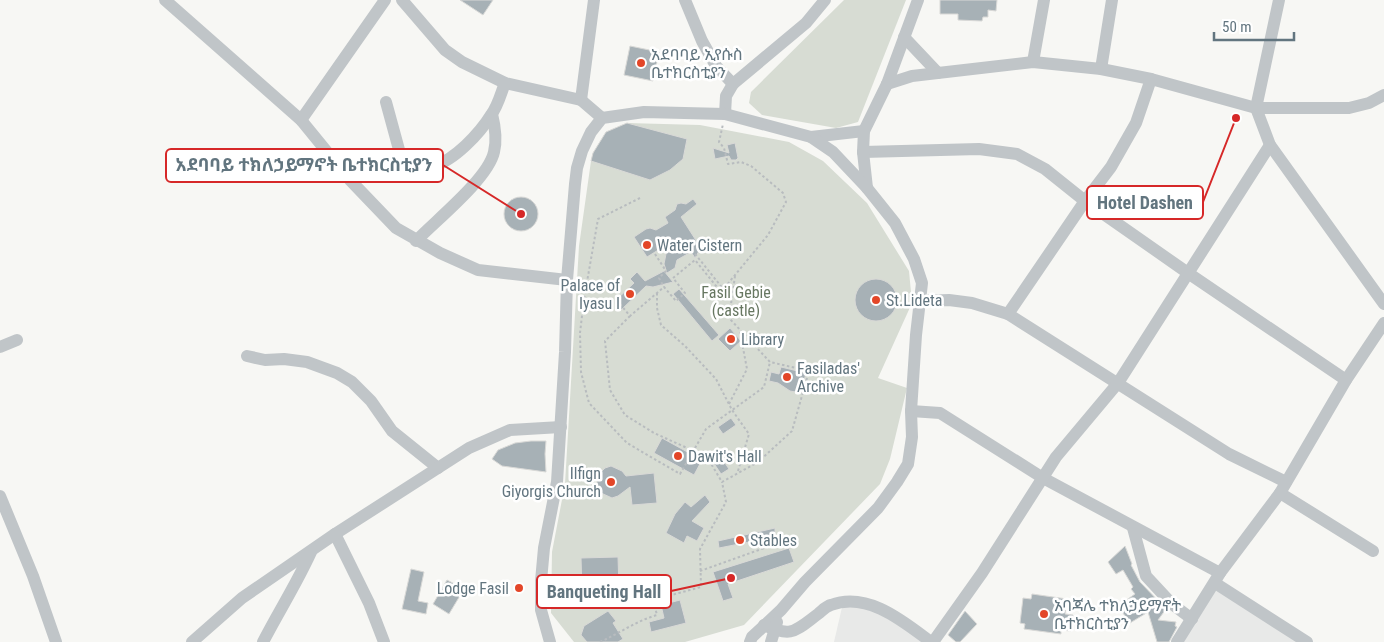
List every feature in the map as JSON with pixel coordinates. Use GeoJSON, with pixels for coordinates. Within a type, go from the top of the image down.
{"type":"FeatureCollection","features":[{"type":"Feature","properties":{"kind":"street"},"geometry":{"type":"LineString","coordinates":[[165,0],[301,120],[350,180],[396,228],[416,241],[478,270],[567,280]]}},
{"type":"Feature","properties":{"kind":"street"},"geometry":{"type":"LineString","coordinates":[[301,120],[385,0]]}},
{"type":"Feature","properties":{"kind":"street"},"geometry":{"type":"LineString","coordinates":[[402,0],[445,50],[462,62],[504,82],[581,100],[602,118]]}},
{"type":"Feature","properties":{"kind":"street"},"geometry":{"type":"LineString","coordinates":[[581,100],[594,0]]}},
{"type":"Feature","properties":{"kind":"street"},"geometry":{"type":"LineString","coordinates":[[685,0],[702,41],[716,66],[734,84]]}},
{"type":"Feature","properties":{"kind":"street"},"geometry":{"type":"LineString","coordinates":[[725,114],[726,96],[734,84],[806,23],[825,0]]}},
{"type":"Feature","properties":{"kind":"street"},"geometry":{"type":"LineString","coordinates":[[867,188],[863,152],[864,132],[887,84],[918,0]]}},
{"type":"Feature","properties":{"kind":"street"},"geometry":{"type":"LineString","coordinates":[[1033,62],[1044,0]]}},
{"type":"Feature","properties":{"kind":"street"},"geometry":{"type":"LineString","coordinates":[[1101,69],[1112,0]]}},
{"type":"Feature","properties":{"kind":"street"},"geometry":{"type":"LineString","coordinates":[[1278,0],[1256,108],[1270,145],[1384,304]]}},
{"type":"Feature","properties":{"kind":"street"},"geometry":{"type":"LineString","coordinates":[[904,37],[938,72]]}},
{"type":"Feature","properties":{"kind":"street"},"geometry":{"type":"LineString","coordinates":[[887,84],[912,76],[938,72],[1033,62],[1101,69],[1151,79],[1256,108],[1349,108],[1369,103],[1384,95]]}},
{"type":"Feature","properties":{"kind":"street"},"geometry":{"type":"LineString","coordinates":[[1008,314],[1111,167],[1136,123],[1151,79]]}},
{"type":"Feature","properties":{"kind":"street"},"geometry":{"type":"LineString","coordinates":[[386,102],[402,157],[410,166],[432,167],[454,155],[492,114],[504,82]]}},
{"type":"Feature","properties":{"kind":"street"},"geometry":{"type":"LineString","coordinates":[[550,642],[541,610],[541,581],[544,548],[557,482],[567,280],[578,168],[591,132],[602,118],[644,112],[725,114],[811,137],[833,152],[867,188],[895,223],[914,259],[922,283],[916,335],[911,411],[912,437],[908,464],[878,508],[805,582],[781,610],[770,632]]}},
{"type":"Feature","properties":{"kind":"street"},"geometry":{"type":"LineString","coordinates":[[416,241],[460,199],[488,166],[494,153],[495,139],[492,114]]}},
{"type":"Feature","properties":{"kind":"street"},"geometry":{"type":"LineString","coordinates":[[811,137],[864,132]]}},
{"type":"Feature","properties":{"kind":"street"},"geometry":{"type":"LineString","coordinates":[[750,642],[752,637],[770,632],[793,632],[830,605],[851,602],[870,605],[893,615],[932,642],[982,573],[1056,457],[1118,383],[1270,145]]}},
{"type":"Feature","properties":{"kind":"street"},"geometry":{"type":"LineString","coordinates":[[863,152],[979,149],[1017,154],[1045,169],[1086,201],[1188,273],[1346,380]]}},
{"type":"Feature","properties":{"kind":"street"},"geometry":{"type":"LineString","coordinates":[[920,301],[949,300],[972,303],[1008,314],[1283,488],[1373,551]]}},
{"type":"Feature","properties":{"kind":"street"},"geometry":{"type":"LineString","coordinates":[[1177,642],[1218,578],[1283,488],[1346,380],[1384,323]]}},
{"type":"Feature","properties":{"kind":"street"},"geometry":{"type":"LineString","coordinates":[[0,347],[17,340]]}},
{"type":"Feature","properties":{"kind":"street"},"geometry":{"type":"LineString","coordinates":[[247,356],[265,360],[284,359],[307,362],[336,373],[352,382],[371,401],[392,431],[438,468]]}},
{"type":"Feature","properties":{"kind":"street"},"geometry":{"type":"LineString","coordinates":[[911,411],[940,413],[1043,478],[1218,578],[1307,642]]}},
{"type":"Feature","properties":{"kind":"street"},"geometry":{"type":"LineString","coordinates":[[192,642],[242,598],[335,534],[469,448],[510,430],[561,427]]}},
{"type":"Feature","properties":{"kind":"street"},"geometry":{"type":"LineString","coordinates":[[0,496],[56,642]]}},
{"type":"Feature","properties":{"kind":"street"},"geometry":{"type":"LineString","coordinates":[[1133,528],[1146,576],[1172,604],[1192,619]]}},
{"type":"Feature","properties":{"kind":"street"},"geometry":{"type":"LineString","coordinates":[[335,534],[369,603],[384,642]]}},
{"type":"Feature","properties":{"kind":"street"},"geometry":{"type":"LineString","coordinates":[[263,642],[298,580],[312,550]]}},
{"type":"Feature","properties":{"kind":"path"},"geometry":{"type":"LineString","coordinates":[[724,290],[768,235],[786,202],[783,193],[751,166],[741,162],[728,164],[724,148],[719,142],[725,114]]}},
{"type":"Feature","properties":{"kind":"path"},"geometry":{"type":"LineString","coordinates":[[640,198],[598,219],[584,298],[580,333],[581,372],[589,404],[627,443],[680,474],[706,429],[764,387],[770,362]]}},
{"type":"Feature","properties":{"kind":"path"},"geometry":{"type":"LineString","coordinates":[[692,250],[724,290]]}},
{"type":"Feature","properties":{"kind":"path"},"geometry":{"type":"LineString","coordinates":[[655,254],[666,271],[659,278],[676,301],[685,293],[672,278],[695,260],[721,292],[724,290]]}},
{"type":"Feature","properties":{"kind":"path"},"geometry":{"type":"LineString","coordinates":[[722,482],[758,462],[792,431],[809,371],[770,362],[729,318],[735,276]]}},
{"type":"Feature","properties":{"kind":"path"},"geometry":{"type":"LineString","coordinates":[[600,642],[622,632],[641,620],[657,615],[653,600],[701,587],[700,550],[726,502],[722,482],[707,457],[654,433],[626,415],[610,390],[605,341],[630,316],[664,287]]}},
{"type":"Feature","properties":{"kind":"path"},"geometry":{"type":"LineString","coordinates":[[657,292],[657,308],[661,325],[685,346],[716,379],[729,405],[749,434],[738,472]]}},
{"type":"Feature","properties":{"kind":"path"},"geometry":{"type":"LineString","coordinates":[[620,304],[630,316]]}},
{"type":"Feature","properties":{"kind":"path"},"geometry":{"type":"LineString","coordinates":[[729,405],[747,369],[739,329]]}},
{"type":"Feature","properties":{"kind":"path"},"geometry":{"type":"LineString","coordinates":[[700,571],[770,546]]}},
{"type":"Feature","properties":{"kind":"shaded area"},"geometry":{"type":"Polygon","coordinates":[[[1215,583],[1307,642],[1177,642],[1215,583]]]}},
{"type":"Feature","properties":{"kind":"shaded area"},"geometry":{"type":"Polygon","coordinates":[[[843,603],[893,615],[931,642],[834,642],[843,603]]]}},
{"type":"Feature","properties":{"kind":"green space"},"geometry":{"type":"Polygon","coordinates":[[[844,0],[906,0],[858,122],[836,128],[762,115],[749,103],[751,92],[844,0]]]}},
{"type":"Feature","properties":{"kind":"green space","name":"Fasil Gebie (castle)"},"geometry":{"type":"Polygon","coordinates":[[[627,123],[700,125],[789,142],[823,161],[867,203],[909,271],[912,303],[878,378],[907,388],[890,459],[880,484],[744,625],[685,642],[574,642],[551,613],[552,552],[565,484],[579,246],[591,161],[593,153],[606,132],[627,123]]]}},
{"type":"Feature","properties":{"kind":"building"},"geometry":{"type":"Polygon","coordinates":[[[460,0],[493,0],[483,15],[460,0]]]}},
{"type":"Feature","properties":{"kind":"building"},"geometry":{"type":"Polygon","coordinates":[[[940,0],[997,0],[996,11],[988,10],[988,17],[983,17],[982,21],[958,20],[958,14],[940,14],[940,0]]]}},
{"type":"Feature","properties":{"kind":"building","name":"አደባባይ ኢየሱስ ቤተክርስቲያን"},"geometry":{"type":"Polygon","coordinates":[[[630,46],[659,52],[653,81],[624,75],[630,46]]]}},
{"type":"Feature","properties":{"kind":"building"},"geometry":{"type":"Polygon","coordinates":[[[627,123],[687,139],[683,159],[670,170],[650,180],[591,161],[593,153],[606,132],[627,123]]]}},
{"type":"Feature","properties":{"kind":"building"},"geometry":{"type":"Polygon","coordinates":[[[735,143],[738,158],[736,160],[731,160],[729,156],[715,159],[713,148],[729,153],[727,145],[735,143]]]}},
{"type":"Feature","properties":{"kind":"building"},"geometry":{"type":"Polygon","coordinates":[[[521,197],[533,202],[538,214],[533,226],[521,231],[509,226],[504,214],[509,202],[521,197]]]}},
{"type":"Feature","properties":{"kind":"building"},"geometry":{"type":"Polygon","coordinates":[[[693,199],[697,204],[681,217],[697,242],[704,242],[695,258],[691,252],[677,260],[675,268],[667,273],[664,264],[668,244],[647,257],[634,237],[646,229],[656,230],[668,223],[665,217],[675,210],[677,204],[686,204],[693,199]]]}},
{"type":"Feature","properties":{"kind":"building","name":"Palace of Iyasu I"},"geometry":{"type":"Polygon","coordinates":[[[664,271],[673,282],[653,287],[646,286],[621,310],[614,302],[634,283],[630,279],[637,272],[645,281],[664,271]]]}},
{"type":"Feature","properties":{"kind":"building","name":"St.Lideta"},"geometry":{"type":"Polygon","coordinates":[[[876,279],[891,285],[897,300],[891,315],[876,321],[861,315],[855,300],[861,285],[876,279]]]}},
{"type":"Feature","properties":{"kind":"building"},"geometry":{"type":"Polygon","coordinates":[[[679,289],[719,335],[712,341],[673,294],[679,289]]]}},
{"type":"Feature","properties":{"kind":"building","name":"Library"},"geometry":{"type":"Polygon","coordinates":[[[730,328],[741,341],[730,351],[718,339],[730,328]]]}},
{"type":"Feature","properties":{"kind":"building","name":"Fasiladas' Archive"},"geometry":{"type":"Polygon","coordinates":[[[781,367],[806,373],[801,393],[790,391],[778,383],[769,381],[771,372],[779,374],[781,367]]]}},
{"type":"Feature","properties":{"kind":"building"},"geometry":{"type":"Polygon","coordinates":[[[731,418],[736,425],[723,434],[718,427],[731,418]]]}},
{"type":"Feature","properties":{"kind":"building","name":"Dawit's Hall"},"geometry":{"type":"Polygon","coordinates":[[[662,438],[702,460],[694,475],[654,453],[662,438]]]}},
{"type":"Feature","properties":{"kind":"building"},"geometry":{"type":"Polygon","coordinates":[[[546,441],[546,472],[502,466],[492,459],[498,450],[515,443],[546,441]]]}},
{"type":"Feature","properties":{"kind":"building"},"geometry":{"type":"Polygon","coordinates":[[[721,457],[729,469],[721,474],[713,462],[721,457]]]}},
{"type":"Feature","properties":{"kind":"building"},"geometry":{"type":"Polygon","coordinates":[[[611,466],[622,471],[626,476],[654,473],[657,503],[632,505],[630,487],[612,498],[601,493],[597,488],[597,476],[605,468],[611,466]]]}},
{"type":"Feature","properties":{"kind":"building"},"geometry":{"type":"Polygon","coordinates":[[[705,495],[710,502],[692,521],[704,528],[697,541],[687,536],[684,543],[666,533],[675,514],[685,502],[691,507],[705,495]]]}},
{"type":"Feature","properties":{"kind":"building","name":"Stables"},"geometry":{"type":"Polygon","coordinates":[[[775,528],[775,537],[719,548],[718,541],[775,528]]]}},
{"type":"Feature","properties":{"kind":"building"},"geometry":{"type":"Polygon","coordinates":[[[1125,546],[1131,565],[1140,582],[1166,609],[1158,620],[1176,622],[1175,626],[1177,627],[1169,642],[1157,642],[1148,612],[1130,623],[1118,606],[1135,594],[1123,570],[1116,574],[1108,562],[1125,546]]]}},
{"type":"Feature","properties":{"kind":"building"},"geometry":{"type":"Polygon","coordinates":[[[789,548],[794,562],[728,584],[733,598],[723,601],[713,572],[789,548]]]}},
{"type":"Feature","properties":{"kind":"building"},"geometry":{"type":"Polygon","coordinates":[[[618,557],[619,589],[582,590],[581,558],[618,557]]]}},
{"type":"Feature","properties":{"kind":"building"},"geometry":{"type":"Polygon","coordinates":[[[411,569],[424,572],[418,601],[428,603],[426,614],[402,609],[411,569]]]}},
{"type":"Feature","properties":{"kind":"building"},"geometry":{"type":"Polygon","coordinates":[[[447,580],[464,589],[449,614],[433,604],[447,580]]]}},
{"type":"Feature","properties":{"kind":"building","name":"አባጃሌ ተክለኃይማኖት ቤተክርስቲያን"},"geometry":{"type":"Polygon","coordinates":[[[1032,594],[1067,599],[1065,614],[1073,615],[1071,631],[1061,630],[1061,634],[1024,629],[1025,624],[1020,623],[1023,598],[1031,599],[1032,594]]]}},
{"type":"Feature","properties":{"kind":"building"},"geometry":{"type":"Polygon","coordinates":[[[680,600],[686,623],[651,632],[649,622],[664,618],[661,605],[680,600]]]}},
{"type":"Feature","properties":{"kind":"building"},"geometry":{"type":"Polygon","coordinates":[[[608,611],[616,621],[613,623],[623,639],[618,642],[587,642],[581,635],[584,626],[608,611]]]}},
{"type":"Feature","properties":{"kind":"building"},"geometry":{"type":"Polygon","coordinates":[[[965,611],[977,624],[960,642],[956,642],[948,635],[965,611]]]}},
{"type":"Feature","properties":{"kind":"place","name":"አደባባይ ኢየሱስ ቤተክርስቲያን"},"geometry":{"type":"Point","coordinates":[641,63]}},
{"type":"Feature","properties":{"kind":"place","name":"Hotel Dashen"},"geometry":{"type":"Point","coordinates":[1236,118]}},
{"type":"Feature","properties":{"kind":"place","name":"አደባባይ ተክለኃይማኖት ቤተክርስቲያን"},"geometry":{"type":"Point","coordinates":[521,214]}},
{"type":"Feature","properties":{"kind":"place","name":"Water Cistern"},"geometry":{"type":"Point","coordinates":[647,245]}},
{"type":"Feature","properties":{"kind":"place","name":"Palace of Iyasu I"},"geometry":{"type":"Point","coordinates":[630,294]}},
{"type":"Feature","properties":{"kind":"place","name":"St.Lideta"},"geometry":{"type":"Point","coordinates":[876,300]}},
{"type":"Feature","properties":{"kind":"place","name":"Library"},"geometry":{"type":"Point","coordinates":[731,339]}},
{"type":"Feature","properties":{"kind":"place","name":"Fasiladas' Archive"},"geometry":{"type":"Point","coordinates":[787,377]}},
{"type":"Feature","properties":{"kind":"place","name":"Dawit's Hall"},"geometry":{"type":"Point","coordinates":[678,456]}},
{"type":"Feature","properties":{"kind":"place","name":"Ilfign Giyorgis Church"},"geometry":{"type":"Point","coordinates":[611,482]}},
{"type":"Feature","properties":{"kind":"place","name":"Stables"},"geometry":{"type":"Point","coordinates":[740,540]}},
{"type":"Feature","properties":{"kind":"place","name":"Banqueting Hall"},"geometry":{"type":"Point","coordinates":[731,578]}},
{"type":"Feature","properties":{"kind":"place","name":"Lodge Fasil"},"geometry":{"type":"Point","coordinates":[519,588]}},
{"type":"Feature","properties":{"kind":"place","name":"አባጃሌ ተክለኃይማኖት ቤተክርስቲያን"},"geometry":{"type":"Point","coordinates":[1044,614]}}]}
